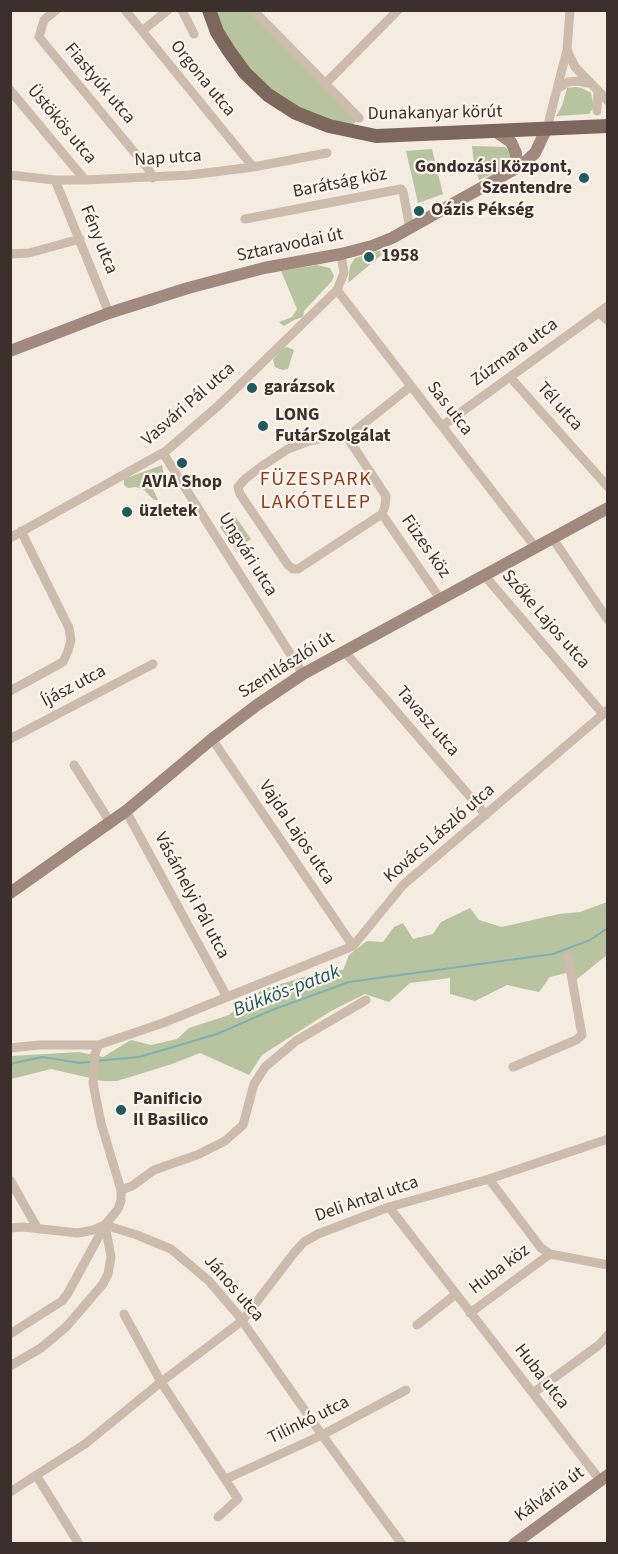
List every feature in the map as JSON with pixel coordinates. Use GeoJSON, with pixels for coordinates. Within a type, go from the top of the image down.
{"type":"FeatureCollection","features":[{"type":"Feature","properties":{"kind":"main road","name":"Dunakanyar körút"},"geometry":{"type":"LineString","coordinates":[[209,10],[217,32],[245,73],[268,95],[296,113],[329,126],[376,136],[608,126]]}},
{"type":"Feature","properties":{"kind":"street","name":"Fiastyúk utca"},"geometry":{"type":"LineString","coordinates":[[56,10],[44,20],[39,37],[153,178]]}},
{"type":"Feature","properties":{"kind":"street","name":"Orgona utca"},"geometry":{"type":"LineString","coordinates":[[126,10],[253,167]]}},
{"type":"Feature","properties":{"kind":"street"},"geometry":{"type":"LineString","coordinates":[[142,31],[168,10]]}},
{"type":"Feature","properties":{"kind":"street"},"geometry":{"type":"LineString","coordinates":[[182,10],[194,33]]}},
{"type":"Feature","properties":{"kind":"street"},"geometry":{"type":"LineString","coordinates":[[253,10],[358,118]]}},
{"type":"Feature","properties":{"kind":"street"},"geometry":{"type":"LineString","coordinates":[[326,83],[398,10]]}},
{"type":"Feature","properties":{"kind":"street"},"geometry":{"type":"LineString","coordinates":[[547,128],[567,50],[570,10]]}},
{"type":"Feature","properties":{"kind":"street"},"geometry":{"type":"LineString","coordinates":[[567,50],[575,67],[588,83],[608,101]]}},
{"type":"Feature","properties":{"kind":"street"},"geometry":{"type":"LineString","coordinates":[[557,89],[568,82],[588,83]]}},
{"type":"Feature","properties":{"kind":"street","name":"Üstökös utca"},"geometry":{"type":"LineString","coordinates":[[10,90],[86,180]]}},
{"type":"Feature","properties":{"kind":"street"},"geometry":{"type":"LineString","coordinates":[[597,111],[598,93]]}},
{"type":"Feature","properties":{"kind":"street","name":"Sztaravodai út"},"geometry":{"type":"LineString","coordinates":[[10,351],[109,313],[188,288],[264,268],[372,246],[410,229],[530,160],[542,142],[547,128]]}},
{"type":"Feature","properties":{"kind":"street"},"geometry":{"type":"LineString","coordinates":[[495,131],[511,142],[516,153],[516,160],[509,172]]}},
{"type":"Feature","properties":{"kind":"street","name":"Nap utca"},"geometry":{"type":"LineString","coordinates":[[10,175],[55,180],[153,178],[253,167],[327,153]]}},
{"type":"Feature","properties":{"kind":"street","name":"Fény utca"},"geometry":{"type":"LineString","coordinates":[[55,180],[109,313]]}},
{"type":"Feature","properties":{"kind":"street","name":"Barátság köz"},"geometry":{"type":"LineString","coordinates":[[245,219],[401,189],[410,229]]}},
{"type":"Feature","properties":{"kind":"street"},"geometry":{"type":"LineString","coordinates":[[10,254],[29,253],[80,239]]}},
{"type":"Feature","properties":{"kind":"street"},"geometry":{"type":"LineString","coordinates":[[337,290],[344,273],[341,254]]}},
{"type":"Feature","properties":{"kind":"street","name":"Sas utca"},"geometry":{"type":"LineString","coordinates":[[337,290],[536,548]]}},
{"type":"Feature","properties":{"kind":"street","name":"Vasvári Pál utca"},"geometry":{"type":"LineString","coordinates":[[10,538],[163,453],[218,406],[337,290]]}},
{"type":"Feature","properties":{"kind":"street","name":"Zúzmara utca"},"geometry":{"type":"LineString","coordinates":[[442,426],[608,306]]}},
{"type":"Feature","properties":{"kind":"street"},"geometry":{"type":"LineString","coordinates":[[598,313],[608,321]]}},
{"type":"Feature","properties":{"kind":"street","name":"Tél utca"},"geometry":{"type":"LineString","coordinates":[[510,377],[608,487]]}},
{"type":"Feature","properties":{"kind":"street"},"geometry":{"type":"LineString","coordinates":[[347,437],[411,386]]}},
{"type":"Feature","properties":{"kind":"street"},"geometry":{"type":"LineString","coordinates":[[337,435],[347,437],[386,496],[381,514],[298,569],[288,566],[240,494],[238,487],[244,479],[288,450],[309,441],[337,435]]}},
{"type":"Feature","properties":{"kind":"street","name":"Ungvári utca"},"geometry":{"type":"LineString","coordinates":[[163,453],[303,674]]}},
{"type":"Feature","properties":{"kind":"street","name":"Szentlászlói út"},"geometry":{"type":"LineString","coordinates":[[10,893],[126,811],[212,739],[303,674],[608,508]]}},
{"type":"Feature","properties":{"kind":"street","name":"Füzes köz"},"geometry":{"type":"LineString","coordinates":[[381,514],[441,600]]}},
{"type":"Feature","properties":{"kind":"street"},"geometry":{"type":"LineString","coordinates":[[10,691],[63,662],[71,640],[69,628],[21,531]]}},
{"type":"Feature","properties":{"kind":"street"},"geometry":{"type":"LineString","coordinates":[[552,538],[608,620]]}},
{"type":"Feature","properties":{"kind":"street","name":"Szőke Lajos utca"},"geometry":{"type":"LineString","coordinates":[[485,576],[605,712]]}},
{"type":"Feature","properties":{"kind":"street","name":"Tavasz utca"},"geometry":{"type":"LineString","coordinates":[[344,651],[486,815]]}},
{"type":"Feature","properties":{"kind":"street","name":"Íjász utca"},"geometry":{"type":"LineString","coordinates":[[10,739],[153,664]]}},
{"type":"Feature","properties":{"kind":"street","name":"Kovács László utca"},"geometry":{"type":"LineString","coordinates":[[10,1048],[39,1045],[96,1050],[352,946],[403,885],[605,712]]}},
{"type":"Feature","properties":{"kind":"street","name":"Vajda Lajos utca"},"geometry":{"type":"LineString","coordinates":[[212,739],[352,946]]}},
{"type":"Feature","properties":{"kind":"street"},"geometry":{"type":"LineString","coordinates":[[74,765],[110,822]]}},
{"type":"Feature","properties":{"kind":"street","name":"Vásárhelyi Pál utca"},"geometry":{"type":"LineString","coordinates":[[126,811],[226,997]]}},
{"type":"Feature","properties":{"kind":"street"},"geometry":{"type":"LineString","coordinates":[[513,1067],[576,1040],[582,1035],[568,957]]}},
{"type":"Feature","properties":{"kind":"street"},"geometry":{"type":"LineString","coordinates":[[121,1190],[132,1186],[154,1170],[225,1142],[243,1125],[254,1084],[265,1067],[296,1041],[366,1000]]}},
{"type":"Feature","properties":{"kind":"street"},"geometry":{"type":"LineString","coordinates":[[10,1334],[62,1301],[105,1225],[118,1209],[121,1190],[101,1123],[93,1083],[96,1050]]}},
{"type":"Feature","properties":{"kind":"street","name":"Deli Antal utca"},"geometry":{"type":"LineString","coordinates":[[10,1492],[85,1444],[161,1382],[242,1321],[304,1242],[318,1234],[389,1207],[489,1179],[608,1139]]}},
{"type":"Feature","properties":{"kind":"street"},"geometry":{"type":"LineString","coordinates":[[489,1179],[549,1254],[608,1265]]}},
{"type":"Feature","properties":{"kind":"street"},"geometry":{"type":"LineString","coordinates":[[10,1180],[38,1229]]}},
{"type":"Feature","properties":{"kind":"street","name":"Huba utca"},"geometry":{"type":"LineString","coordinates":[[389,1207],[470,1313],[604,1478]]}},
{"type":"Feature","properties":{"kind":"street"},"geometry":{"type":"LineString","coordinates":[[10,1228],[84,1233],[105,1225]]}},
{"type":"Feature","properties":{"kind":"street"},"geometry":{"type":"LineString","coordinates":[[10,1366],[41,1348],[66,1327],[103,1284],[108,1274],[111,1257],[105,1225]]}},
{"type":"Feature","properties":{"kind":"street","name":"János utca"},"geometry":{"type":"LineString","coordinates":[[105,1225],[137,1234],[178,1254],[209,1281],[242,1321],[402,1544]]}},
{"type":"Feature","properties":{"kind":"street","name":"Huba köz"},"geometry":{"type":"LineString","coordinates":[[470,1313],[549,1254]]}},
{"type":"Feature","properties":{"kind":"street"},"geometry":{"type":"LineString","coordinates":[[417,1325],[456,1294]]}},
{"type":"Feature","properties":{"kind":"street"},"geometry":{"type":"LineString","coordinates":[[124,1314],[161,1382],[238,1499],[218,1516]]}},
{"type":"Feature","properties":{"kind":"street"},"geometry":{"type":"LineString","coordinates":[[534,1393],[599,1345],[608,1335]]}},
{"type":"Feature","properties":{"kind":"street","name":"Tilinkó utca"},"geometry":{"type":"LineString","coordinates":[[226,1479],[322,1435],[406,1390]]}},
{"type":"Feature","properties":{"kind":"street"},"geometry":{"type":"LineString","coordinates":[[36,1475],[79,1544]]}},
{"type":"Feature","properties":{"kind":"street","name":"Kálvária út"},"geometry":{"type":"LineString","coordinates":[[514,1544],[604,1478]]}},
{"type":"Feature","properties":{"kind":"green space"},"geometry":{"type":"Polygon","coordinates":[[[209,11],[253,11],[359,118],[347,131],[329,126],[245,73],[209,11]]]}},
{"type":"Feature","properties":{"kind":"green space"},"geometry":{"type":"Polygon","coordinates":[[[575,87],[591,93],[594,107],[589,114],[556,116],[562,106],[567,88],[575,87]]]}},
{"type":"Feature","properties":{"kind":"green space"},"geometry":{"type":"Polygon","coordinates":[[[472,146],[505,147],[513,155],[505,168],[479,180],[472,146]]]}},
{"type":"Feature","properties":{"kind":"green space"},"geometry":{"type":"Polygon","coordinates":[[[432,149],[443,194],[418,203],[406,151],[432,149]]]}},
{"type":"Feature","properties":{"kind":"green space"},"geometry":{"type":"Polygon","coordinates":[[[391,247],[348,283],[350,266],[355,258],[391,247]]]}},
{"type":"Feature","properties":{"kind":"green space"},"geometry":{"type":"Polygon","coordinates":[[[317,265],[330,268],[334,276],[332,281],[304,311],[303,317],[284,326],[279,322],[292,317],[297,309],[281,271],[317,265]]]}},
{"type":"Feature","properties":{"kind":"green space"},"geometry":{"type":"Polygon","coordinates":[[[287,347],[294,350],[288,369],[282,370],[275,367],[273,360],[281,349],[287,347]]]}},
{"type":"Feature","properties":{"kind":"green space"},"geometry":{"type":"Polygon","coordinates":[[[162,465],[164,475],[151,485],[158,500],[154,500],[144,490],[136,487],[128,488],[124,485],[124,479],[162,465]]]}},
{"type":"Feature","properties":{"kind":"green space"},"geometry":{"type":"Polygon","coordinates":[[[235,516],[251,539],[236,550],[220,527],[235,516]]]}},
{"type":"Feature","properties":{"kind":"green space"},"geometry":{"type":"Polygon","coordinates":[[[607,902],[607,955],[577,979],[566,973],[550,977],[539,992],[507,985],[475,1001],[450,994],[450,978],[410,983],[389,1002],[365,994],[331,1011],[262,1055],[249,1075],[200,1053],[117,1081],[103,1081],[51,1069],[11,1079],[11,1056],[79,1052],[103,1057],[131,1040],[151,1045],[177,1039],[189,1028],[229,1015],[243,1002],[264,989],[331,969],[343,970],[349,955],[367,941],[383,942],[394,927],[403,923],[413,939],[433,934],[441,922],[470,908],[479,920],[502,927],[559,914],[580,912],[607,902]]]}},
{"type":"Feature","properties":{"kind":"waterway","name":"Bükkös-patak"},"geometry":{"type":"LineString","coordinates":[[96,1061],[139,1057],[217,1034],[272,1010],[349,982],[553,954],[590,940],[608,928]]}},
{"type":"Feature","properties":{"kind":"waterway","name":"Bükkös-patak"},"geometry":{"type":"LineString","coordinates":[[10,1064],[42,1057],[80,1063],[90,1062]]}},
{"type":"Feature","properties":{"kind":"place","name":"Gondozási Központ, Szentendre"},"geometry":{"type":"Point","coordinates":[584,178]}},
{"type":"Feature","properties":{"kind":"place","name":"Oázis Pékség"},"geometry":{"type":"Point","coordinates":[419,211]}},
{"type":"Feature","properties":{"kind":"place","name":"1958"},"geometry":{"type":"Point","coordinates":[369,257]}},
{"type":"Feature","properties":{"kind":"place","name":"garázsok"},"geometry":{"type":"Point","coordinates":[252,388]}},
{"type":"Feature","properties":{"kind":"place","name":"LONG FutárSzolgálat"},"geometry":{"type":"Point","coordinates":[263,426]}},
{"type":"Feature","properties":{"kind":"place","name":"AVIA Shop"},"geometry":{"type":"Point","coordinates":[182,463]}},
{"type":"Feature","properties":{"kind":"place","name":"üzletek"},"geometry":{"type":"Point","coordinates":[127,512]}},
{"type":"Feature","properties":{"kind":"place","name":"Panificio Il Basilico"},"geometry":{"type":"Point","coordinates":[121,1110]}},
{"type":"Feature","properties":{"kind":"district","name":"FÜZESPARK LAKÓTELEP"},"geometry":{"type":"Point","coordinates":[316,492]}}]}
